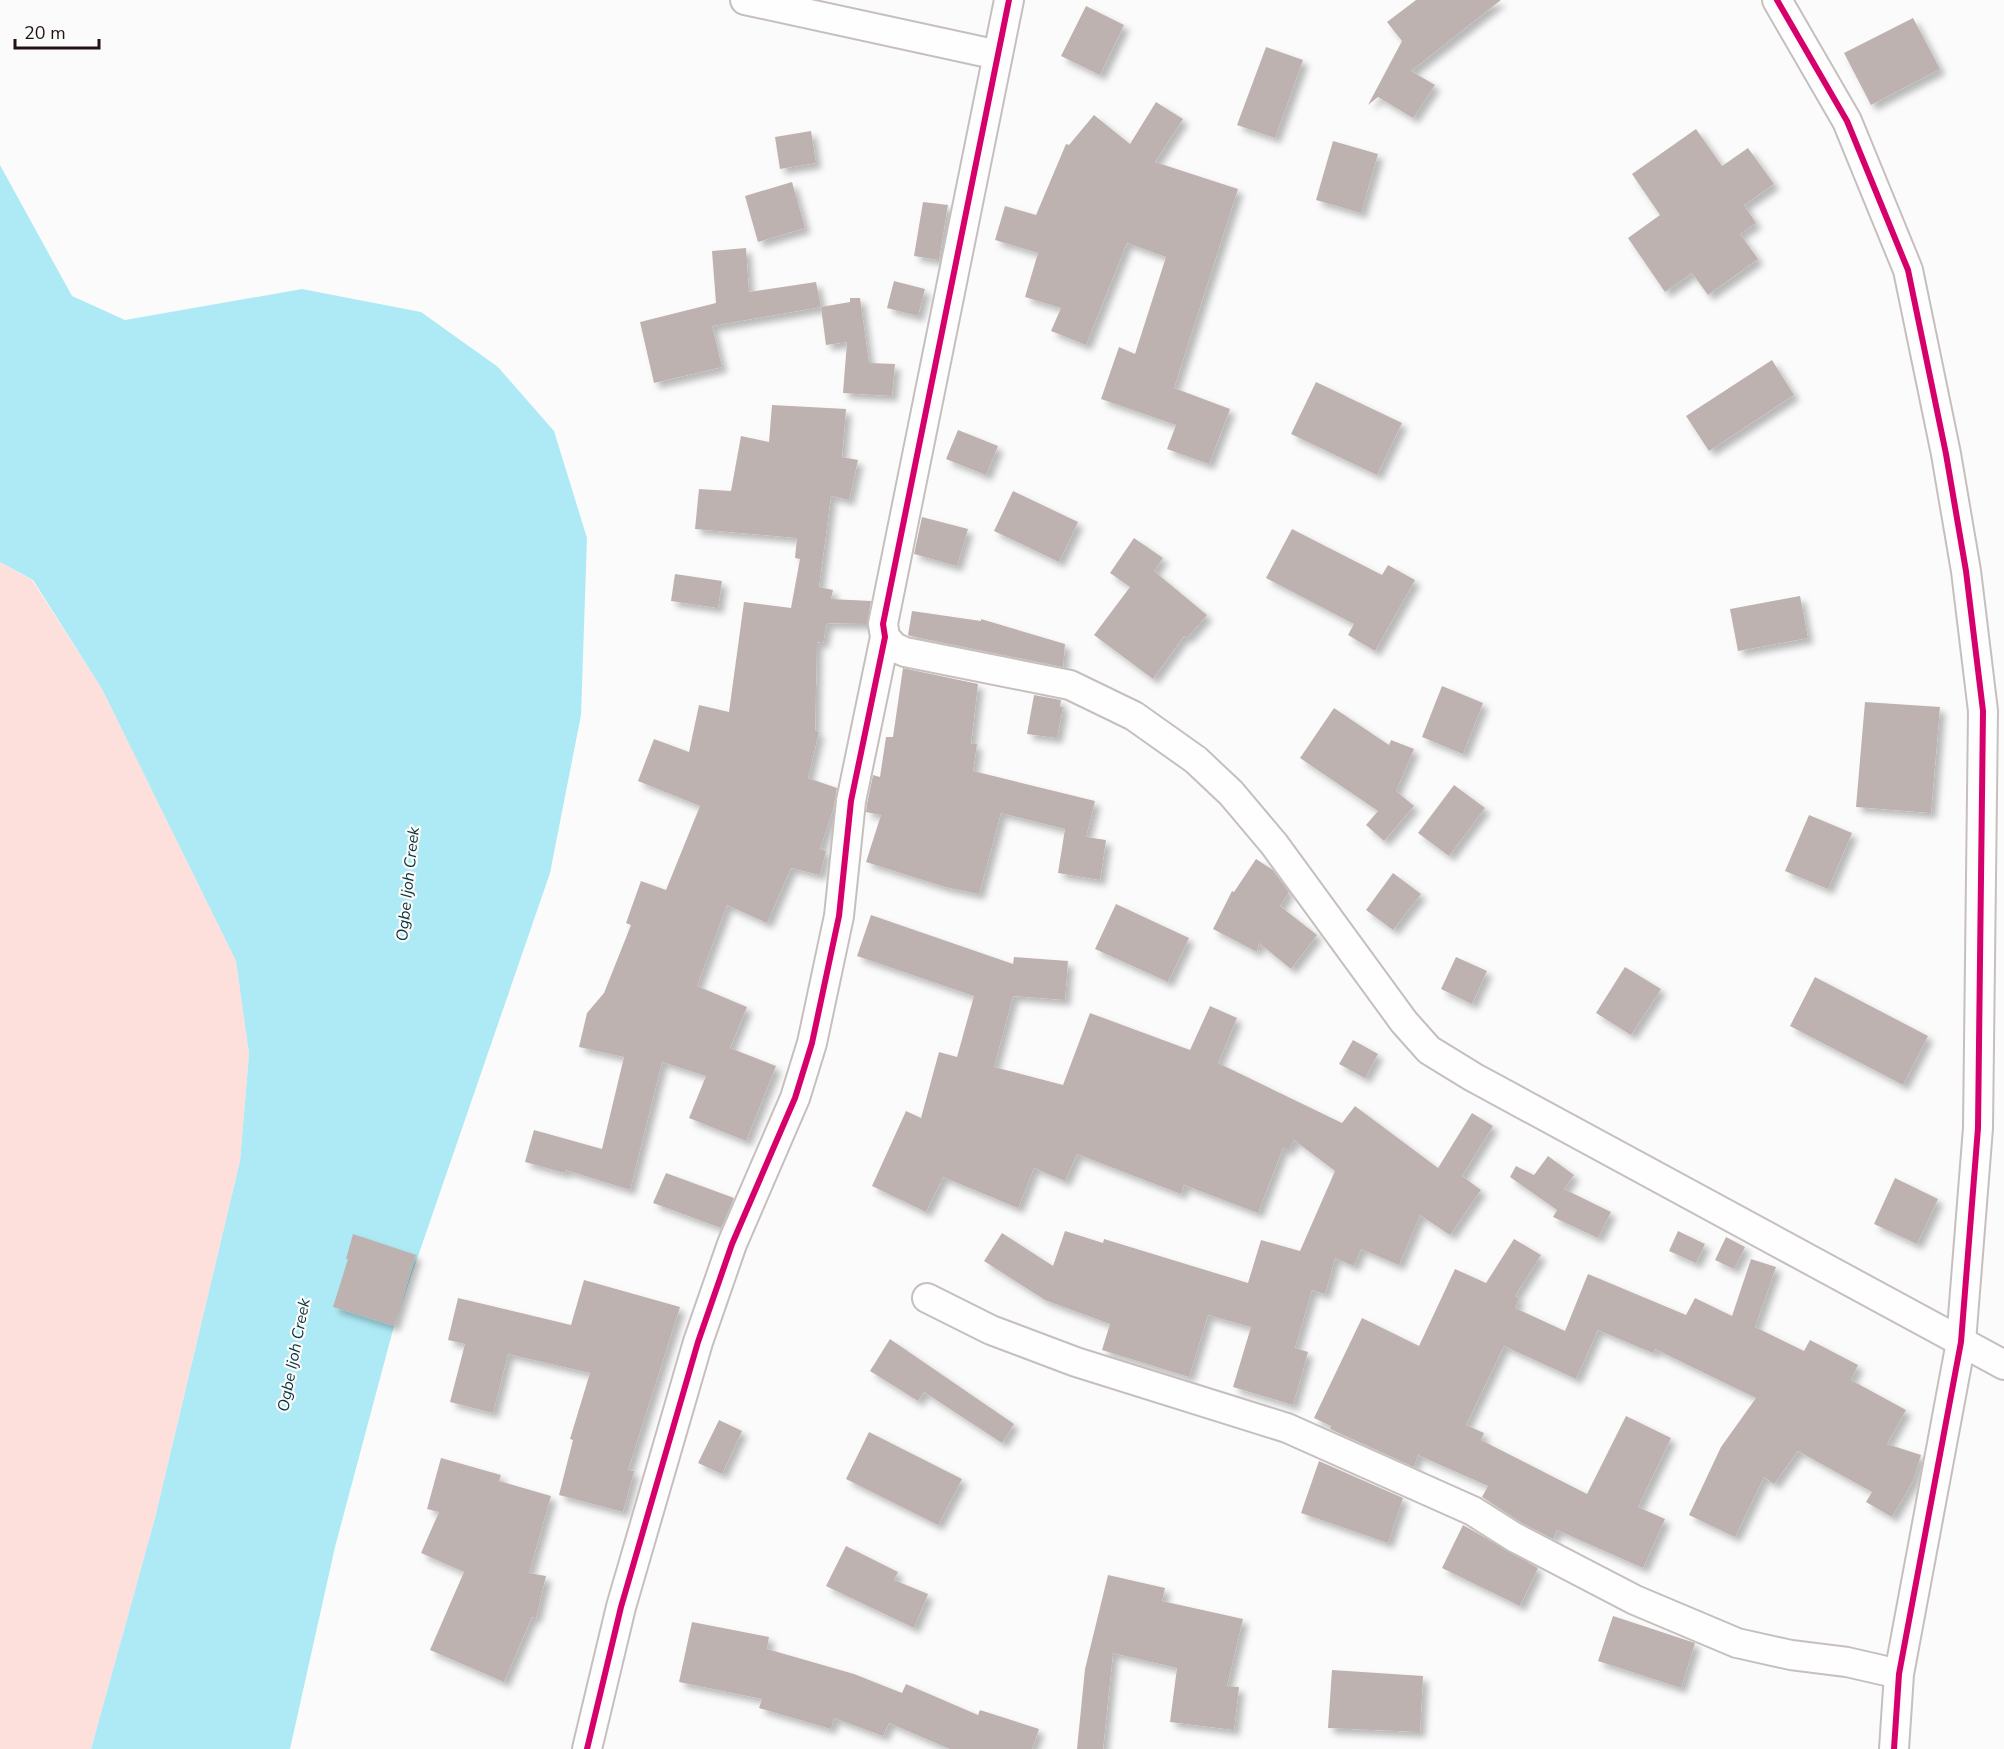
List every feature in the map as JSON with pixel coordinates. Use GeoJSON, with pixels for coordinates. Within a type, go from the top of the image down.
{"type":"FeatureCollection","features":[{"type":"Feature","properties":{"kind":"street"},"geometry":{"type":"LineString","coordinates":[[745,0],[998,55]]}},
{"type":"Feature","properties":{"kind":"street"},"geometry":{"type":"LineString","coordinates":[[587,1749],[621,1607],[698,1342],[732,1244],[795,1098],[812,1043],[839,916],[851,801],[885,637],[883,624],[1009,0]]}},
{"type":"Feature","properties":{"kind":"street"},"geometry":{"type":"LineString","coordinates":[[1777,0],[1846,121],[1908,270],[1944,442],[1966,571],[1983,711],[1978,1128],[1961,1342],[1899,1674],[1894,1749]]}},
{"type":"Feature","properties":{"kind":"street"},"geometry":{"type":"LineString","coordinates":[[885,637],[894,647],[905,652],[1071,685],[1134,716],[1196,760],[1231,793],[1274,844],[1404,1022],[1428,1050],[1528,1108],[2004,1365]]}},
{"type":"Feature","properties":{"kind":"street"},"geometry":{"type":"LineString","coordinates":[[927,1298],[991,1330],[1066,1358],[1287,1428],[1473,1511],[1514,1537],[1635,1600],[1737,1643],[1791,1655],[1847,1662],[1899,1674]]}},
{"type":"Feature","properties":{"kind":"shaded area"},"geometry":{"type":"Polygon","coordinates":[[[0,562],[32,580],[102,689],[236,961],[249,1054],[240,1161],[155,1518],[91,1749],[0,1749],[0,562]]]}},
{"type":"Feature","properties":{"kind":"water","name":"Ogbe Ijoh Creek"},"geometry":{"type":"Polygon","coordinates":[[[0,165],[72,296],[125,320],[302,289],[421,312],[498,367],[554,431],[587,538],[581,715],[550,873],[394,1326],[335,1547],[290,1749],[91,1749],[155,1518],[240,1161],[249,1054],[236,961],[102,689],[33,580],[0,562],[0,165]]]}},
{"type":"Feature","properties":{"kind":"building"},"geometry":{"type":"Polygon","coordinates":[[[1416,0],[1501,0],[1411,71],[1435,85],[1413,118],[1378,97],[1368,105],[1402,41],[1387,22],[1416,0]]]}},
{"type":"Feature","properties":{"kind":"building"},"geometry":{"type":"Polygon","coordinates":[[[1086,6],[1124,25],[1100,75],[1061,56],[1086,6]]]}},
{"type":"Feature","properties":{"kind":"building"},"geometry":{"type":"Polygon","coordinates":[[[1913,18],[1940,69],[1871,105],[1844,53],[1913,18]]]}},
{"type":"Feature","properties":{"kind":"building"},"geometry":{"type":"Polygon","coordinates":[[[1266,47],[1303,60],[1275,138],[1237,125],[1266,47]]]}},
{"type":"Feature","properties":{"kind":"building"},"geometry":{"type":"Polygon","coordinates":[[[1156,102],[1183,119],[1155,162],[1238,189],[1174,388],[1230,409],[1209,464],[1167,449],[1176,425],[1101,399],[1119,347],[1135,354],[1166,257],[1127,243],[1086,345],[1051,331],[1061,308],[1025,297],[1038,253],[995,240],[1005,206],[1036,215],[1066,144],[1069,145],[1094,115],[1130,144],[1156,102]]]}},
{"type":"Feature","properties":{"kind":"building"},"geometry":{"type":"Polygon","coordinates":[[[1696,129],[1722,166],[1748,148],[1774,184],[1744,205],[1756,223],[1740,234],[1758,259],[1708,295],[1692,273],[1665,292],[1628,238],[1660,215],[1632,174],[1696,129]]]}},
{"type":"Feature","properties":{"kind":"building"},"geometry":{"type":"Polygon","coordinates":[[[811,131],[816,163],[780,169],[775,137],[811,131]]]}},
{"type":"Feature","properties":{"kind":"building"},"geometry":{"type":"Polygon","coordinates":[[[1333,141],[1378,154],[1361,213],[1316,200],[1333,141]]]}},
{"type":"Feature","properties":{"kind":"building"},"geometry":{"type":"Polygon","coordinates":[[[792,182],[805,228],[758,242],[745,196],[792,182]]]}},
{"type":"Feature","properties":{"kind":"building"},"geometry":{"type":"Polygon","coordinates":[[[923,202],[948,205],[939,260],[914,256],[923,202]]]}},
{"type":"Feature","properties":{"kind":"building"},"geometry":{"type":"Polygon","coordinates":[[[746,248],[749,292],[816,282],[821,307],[712,326],[722,367],[654,383],[640,322],[716,303],[712,251],[746,248]]]}},
{"type":"Feature","properties":{"kind":"building"},"geometry":{"type":"Polygon","coordinates":[[[894,281],[925,289],[918,316],[887,308],[894,281]]]}},
{"type":"Feature","properties":{"kind":"building"},"geometry":{"type":"Polygon","coordinates":[[[850,298],[860,298],[869,363],[895,364],[892,396],[843,393],[847,342],[826,345],[821,307],[850,302],[850,298]]]}},
{"type":"Feature","properties":{"kind":"building"},"geometry":{"type":"Polygon","coordinates":[[[1772,360],[1794,395],[1709,451],[1686,416],[1772,360]]]}},
{"type":"Feature","properties":{"kind":"building"},"geometry":{"type":"Polygon","coordinates":[[[1316,382],[1402,423],[1377,475],[1291,434],[1316,382]]]}},
{"type":"Feature","properties":{"kind":"building"},"geometry":{"type":"Polygon","coordinates":[[[772,405],[846,409],[842,457],[858,460],[849,500],[831,496],[819,587],[833,590],[831,599],[871,601],[867,624],[827,623],[823,643],[817,642],[815,731],[819,732],[808,778],[837,788],[833,810],[820,849],[826,851],[820,875],[791,868],[767,923],[727,905],[697,986],[747,1007],[730,1048],[776,1066],[746,1141],[689,1118],[706,1076],[662,1062],[630,1190],[566,1170],[565,1173],[525,1162],[534,1130],[602,1149],[624,1057],[579,1047],[587,1013],[604,993],[631,925],[626,923],[641,881],[666,890],[700,806],[638,781],[654,739],[689,752],[699,705],[729,712],[744,602],[791,608],[800,559],[795,558],[797,538],[695,529],[699,489],[731,491],[741,436],[769,442],[772,405]]]}},
{"type":"Feature","properties":{"kind":"building"},"geometry":{"type":"Polygon","coordinates":[[[958,430],[998,446],[986,475],[946,459],[958,430]]]}},
{"type":"Feature","properties":{"kind":"building"},"geometry":{"type":"Polygon","coordinates":[[[1013,491],[1078,522],[1059,562],[994,531],[1013,491]]]}},
{"type":"Feature","properties":{"kind":"building"},"geometry":{"type":"Polygon","coordinates":[[[922,517],[968,529],[957,566],[914,554],[922,517]]]}},
{"type":"Feature","properties":{"kind":"building"},"geometry":{"type":"Polygon","coordinates":[[[1292,529],[1382,575],[1388,565],[1415,580],[1375,651],[1348,635],[1354,624],[1266,578],[1292,529]]]}},
{"type":"Feature","properties":{"kind":"building"},"geometry":{"type":"Polygon","coordinates":[[[1134,538],[1163,558],[1154,571],[1207,615],[1187,638],[1184,636],[1153,679],[1094,635],[1130,587],[1110,573],[1134,538]]]}},
{"type":"Feature","properties":{"kind":"building"},"geometry":{"type":"Polygon","coordinates":[[[675,574],[722,581],[718,608],[671,601],[675,574]]]}},
{"type":"Feature","properties":{"kind":"building"},"geometry":{"type":"Polygon","coordinates":[[[1800,596],[1808,638],[1738,651],[1730,609],[1800,596]]]}},
{"type":"Feature","properties":{"kind":"building"},"geometry":{"type":"Polygon","coordinates":[[[912,611],[981,621],[981,619],[1065,644],[1063,667],[910,636],[908,635],[912,611]]]}},
{"type":"Feature","properties":{"kind":"building"},"geometry":{"type":"Polygon","coordinates":[[[903,668],[978,684],[971,744],[977,744],[973,771],[1095,801],[1086,837],[1106,840],[1100,880],[1058,873],[1065,829],[1001,813],[979,894],[945,887],[866,862],[881,815],[866,812],[867,804],[873,775],[880,777],[886,737],[893,737],[903,668]]]}},
{"type":"Feature","properties":{"kind":"building"},"geometry":{"type":"Polygon","coordinates":[[[1442,686],[1483,703],[1463,754],[1422,737],[1442,686]]]}},
{"type":"Feature","properties":{"kind":"building"},"geometry":{"type":"Polygon","coordinates":[[[1034,695],[1061,700],[1060,707],[1063,707],[1057,738],[1027,734],[1034,695]]]}},
{"type":"Feature","properties":{"kind":"building"},"geometry":{"type":"Polygon","coordinates":[[[1865,702],[1940,707],[1931,813],[1856,807],[1865,702]]]}},
{"type":"Feature","properties":{"kind":"building"},"geometry":{"type":"Polygon","coordinates":[[[1334,708],[1389,745],[1391,740],[1414,749],[1396,791],[1414,806],[1384,841],[1366,825],[1378,811],[1300,758],[1334,708]]]}},
{"type":"Feature","properties":{"kind":"building"},"geometry":{"type":"Polygon","coordinates":[[[1454,785],[1485,808],[1449,856],[1418,833],[1454,785]]]}},
{"type":"Feature","properties":{"kind":"building"},"geometry":{"type":"Polygon","coordinates":[[[1809,815],[1852,833],[1828,889],[1785,871],[1809,815]]]}},
{"type":"Feature","properties":{"kind":"building"},"geometry":{"type":"Polygon","coordinates":[[[1256,859],[1273,870],[1289,892],[1280,906],[1317,935],[1291,969],[1259,943],[1257,952],[1213,929],[1232,891],[1234,892],[1256,859]]]}},
{"type":"Feature","properties":{"kind":"building"},"geometry":{"type":"Polygon","coordinates":[[[1393,873],[1421,894],[1393,930],[1366,910],[1393,873]]]}},
{"type":"Feature","properties":{"kind":"building"},"geometry":{"type":"Polygon","coordinates":[[[1116,904],[1189,938],[1168,982],[1095,949],[1116,904]]]}},
{"type":"Feature","properties":{"kind":"building"},"geometry":{"type":"Polygon","coordinates":[[[871,915],[1013,964],[1014,957],[1068,961],[1065,1000],[1013,996],[994,1067],[1063,1085],[1090,1013],[1190,1050],[1210,1006],[1237,1018],[1218,1063],[1342,1123],[1355,1106],[1438,1168],[1472,1113],[1493,1126],[1462,1176],[1481,1190],[1450,1235],[1420,1215],[1399,1265],[1361,1249],[1354,1266],[1335,1258],[1325,1294],[1312,1290],[1295,1348],[1308,1352],[1293,1405],[1233,1387],[1251,1327],[1208,1315],[1189,1377],[1102,1350],[1110,1324],[1045,1300],[984,1261],[1002,1233],[1053,1266],[1065,1231],[1103,1243],[1104,1239],[1248,1283],[1261,1240],[1300,1251],[1335,1171],[1294,1140],[1289,1150],[1283,1148],[1258,1213],[1184,1185],[1181,1194],[1077,1154],[1065,1181],[1034,1168],[1018,1208],[943,1177],[926,1212],[872,1186],[906,1111],[921,1118],[939,1052],[957,1057],[974,996],[857,956],[871,915]]]}},
{"type":"Feature","properties":{"kind":"building"},"geometry":{"type":"Polygon","coordinates":[[[1456,957],[1487,971],[1472,1004],[1441,989],[1456,957]]]}},
{"type":"Feature","properties":{"kind":"building"},"geometry":{"type":"Polygon","coordinates":[[[1625,967],[1661,989],[1631,1035],[1596,1013],[1625,967]]]}},
{"type":"Feature","properties":{"kind":"building"},"geometry":{"type":"Polygon","coordinates":[[[1815,977],[1928,1036],[1903,1085],[1790,1026],[1815,977]]]}},
{"type":"Feature","properties":{"kind":"building"},"geometry":{"type":"Polygon","coordinates":[[[1353,1040],[1378,1054],[1365,1078],[1339,1064],[1353,1040]]]}},
{"type":"Feature","properties":{"kind":"building"},"geometry":{"type":"Polygon","coordinates":[[[1548,1156],[1574,1175],[1564,1189],[1611,1212],[1598,1238],[1553,1217],[1557,1210],[1510,1177],[1516,1166],[1534,1175],[1548,1156]]]}},
{"type":"Feature","properties":{"kind":"building"},"geometry":{"type":"Polygon","coordinates":[[[666,1173],[734,1198],[721,1228],[653,1203],[666,1173]]]}},
{"type":"Feature","properties":{"kind":"building"},"geometry":{"type":"Polygon","coordinates":[[[1895,1178],[1938,1199],[1917,1244],[1874,1224],[1895,1178]]]}},
{"type":"Feature","properties":{"kind":"building"},"geometry":{"type":"Polygon","coordinates":[[[1678,1231],[1705,1244],[1696,1263],[1669,1251],[1678,1231]]]}},
{"type":"Feature","properties":{"kind":"building"},"geometry":{"type":"Polygon","coordinates":[[[353,1234],[416,1255],[394,1326],[333,1307],[353,1234]]]}},
{"type":"Feature","properties":{"kind":"building"},"geometry":{"type":"Polygon","coordinates":[[[1726,1237],[1745,1247],[1734,1269],[1715,1260],[1726,1237]]]}},
{"type":"Feature","properties":{"kind":"building"},"geometry":{"type":"Polygon","coordinates":[[[1514,1239],[1541,1255],[1515,1296],[1519,1298],[1515,1308],[1565,1331],[1588,1274],[1686,1315],[1695,1298],[1732,1316],[1751,1259],[1776,1267],[1755,1327],[1804,1351],[1810,1340],[1858,1365],[1851,1380],[1906,1410],[1887,1444],[1921,1455],[1913,1481],[1892,1517],[1866,1502],[1872,1492],[1798,1451],[1774,1484],[1764,1477],[1735,1537],[1689,1515],[1721,1447],[1756,1398],[1655,1349],[1653,1353],[1598,1330],[1576,1379],[1504,1346],[1466,1425],[1484,1433],[1481,1440],[1587,1494],[1626,1416],[1671,1438],[1638,1507],[1665,1519],[1643,1568],[1557,1530],[1553,1539],[1522,1523],[1482,1497],[1488,1486],[1418,1455],[1414,1467],[1330,1429],[1331,1426],[1314,1418],[1362,1318],[1419,1346],[1455,1269],[1486,1283],[1514,1239]]]}},
{"type":"Feature","properties":{"kind":"building"},"geometry":{"type":"Polygon","coordinates":[[[584,1280],[680,1307],[628,1470],[634,1471],[623,1512],[559,1495],[573,1440],[570,1439],[590,1373],[508,1354],[493,1413],[450,1402],[465,1344],[448,1340],[458,1298],[571,1325],[584,1280]]]}},
{"type":"Feature","properties":{"kind":"building"},"geometry":{"type":"Polygon","coordinates":[[[890,1339],[1014,1424],[1002,1443],[924,1392],[918,1401],[870,1371],[890,1339]]]}},
{"type":"Feature","properties":{"kind":"building"},"geometry":{"type":"Polygon","coordinates":[[[719,1420],[742,1431],[722,1474],[698,1463],[719,1420]]]}},
{"type":"Feature","properties":{"kind":"building"},"geometry":{"type":"Polygon","coordinates":[[[869,1432],[962,1479],[938,1525],[846,1479],[869,1432]]]}},
{"type":"Feature","properties":{"kind":"building"},"geometry":{"type":"Polygon","coordinates":[[[441,1458],[501,1475],[499,1481],[551,1496],[529,1573],[546,1576],[536,1618],[532,1617],[504,1682],[430,1650],[464,1572],[421,1553],[439,1512],[427,1509],[441,1458]]]}},
{"type":"Feature","properties":{"kind":"building"},"geometry":{"type":"Polygon","coordinates":[[[1319,1461],[1403,1498],[1388,1543],[1301,1513],[1319,1461]]]}},
{"type":"Feature","properties":{"kind":"building"},"geometry":{"type":"Polygon","coordinates":[[[1463,1525],[1538,1568],[1520,1606],[1442,1568],[1463,1525]]]}},
{"type":"Feature","properties":{"kind":"building"},"geometry":{"type":"Polygon","coordinates":[[[846,1546],[898,1572],[894,1580],[928,1594],[914,1628],[826,1586],[846,1546]]]}},
{"type":"Feature","properties":{"kind":"building"},"geometry":{"type":"Polygon","coordinates":[[[1108,1575],[1165,1588],[1162,1601],[1243,1619],[1227,1686],[1239,1687],[1234,1730],[1170,1722],[1177,1668],[1113,1653],[1103,1749],[1077,1749],[1085,1669],[1108,1575]]]}},
{"type":"Feature","properties":{"kind":"building"},"geometry":{"type":"Polygon","coordinates":[[[1613,1616],[1695,1643],[1681,1688],[1598,1661],[1613,1616]]]}},
{"type":"Feature","properties":{"kind":"building"},"geometry":{"type":"Polygon","coordinates":[[[692,1622],[769,1637],[767,1649],[854,1674],[902,1693],[906,1684],[978,1715],[980,1710],[1039,1729],[1032,1749],[950,1749],[889,1723],[883,1736],[834,1718],[831,1729],[759,1708],[762,1699],[679,1682],[692,1622]]]}},
{"type":"Feature","properties":{"kind":"building"},"geometry":{"type":"Polygon","coordinates":[[[1332,1670],[1423,1676],[1420,1732],[1328,1728],[1332,1670]]]}},
{"type":"Feature","properties":{"kind":"cycle path"},"geometry":{"type":"LineString","coordinates":[[587,1749],[621,1607],[698,1342],[732,1244],[795,1098],[812,1043],[839,916],[851,801],[885,637],[883,624],[1009,0]]}},
{"type":"Feature","properties":{"kind":"cycle path"},"geometry":{"type":"LineString","coordinates":[[1777,0],[1847,121],[1908,270],[1946,454],[1966,571],[1983,711],[1978,1128],[1961,1342],[1899,1674],[1894,1749]]}}]}
